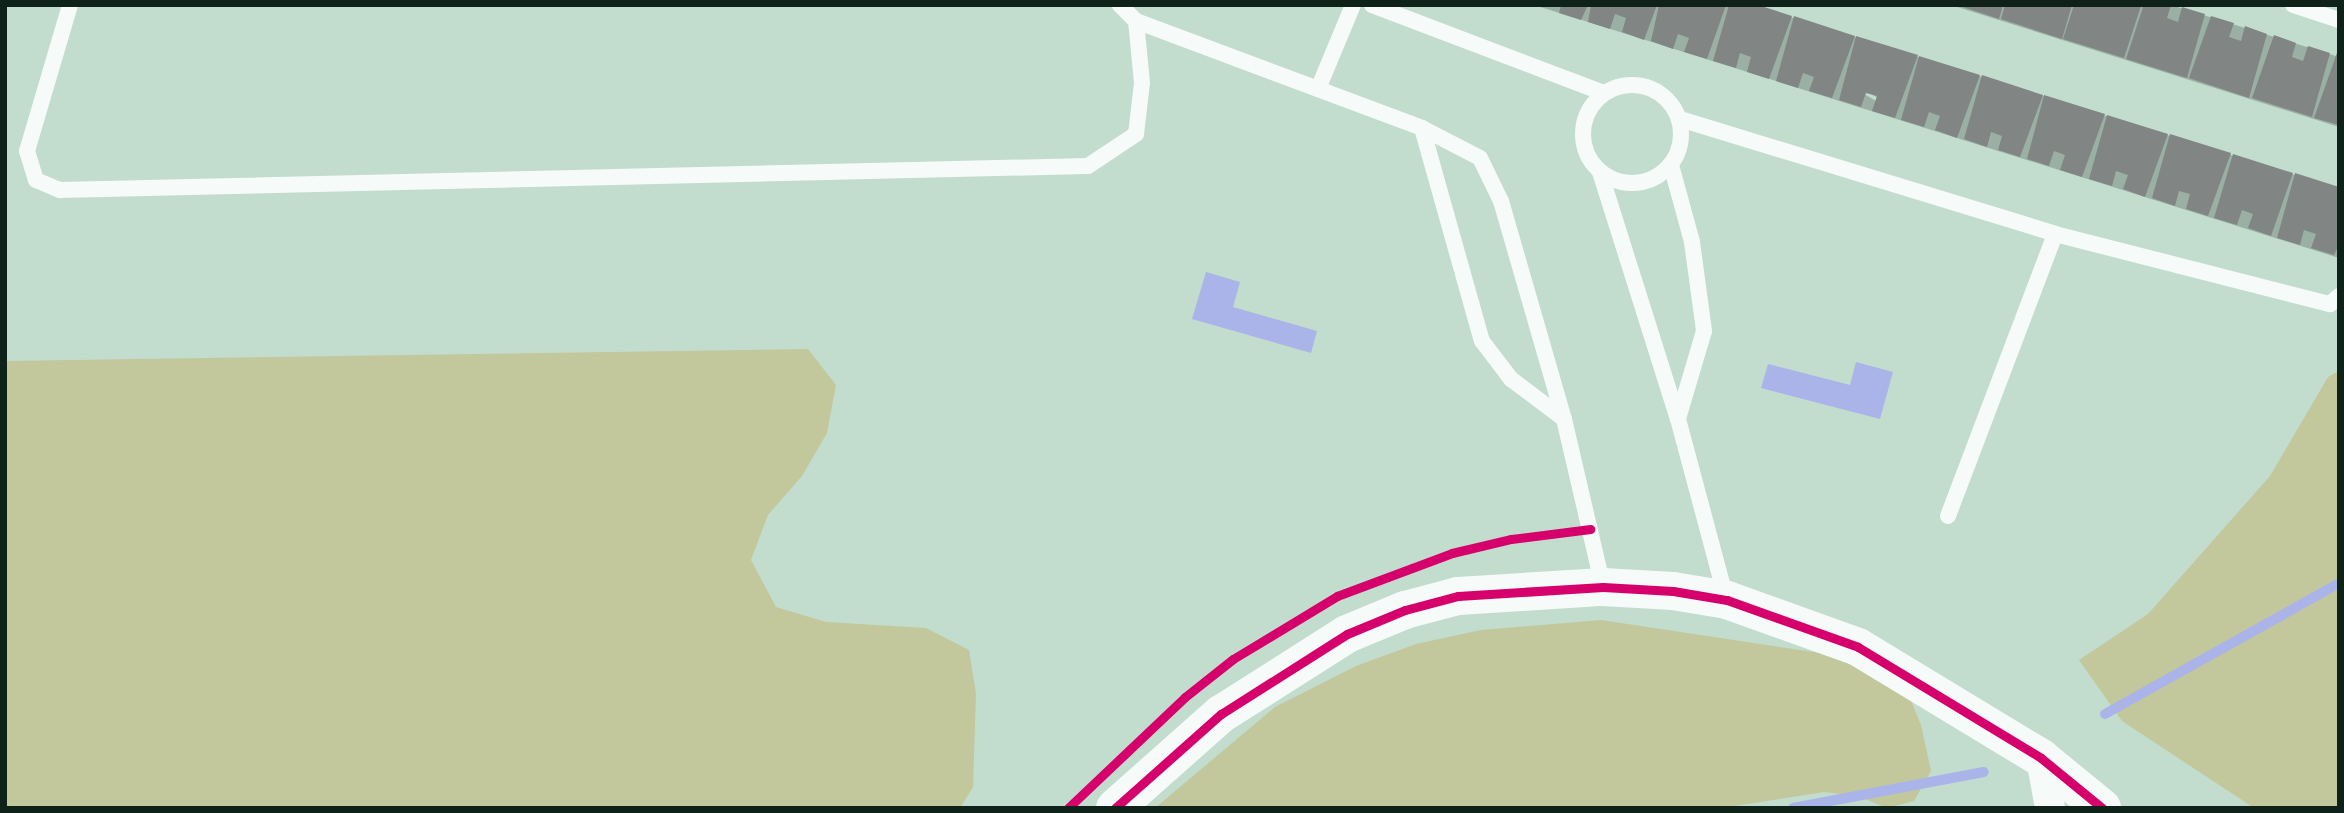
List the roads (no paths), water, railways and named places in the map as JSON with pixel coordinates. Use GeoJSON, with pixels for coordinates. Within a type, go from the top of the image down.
{"type":"FeatureCollection","features":[{"type":"Feature","properties":{"kind":"street"},"geometry":{"type":"LineString","coordinates":[[1115,808],[1221,714],[1348,634],[1405,610],[1458,596],[1603,587],[1674,590],[1727,600],[1858,647],[2041,758],[2102,808]]}},
{"type":"Feature","properties":{"kind":"street"},"geometry":{"type":"LineString","coordinates":[[2041,758],[2050,808]]}},
{"type":"Feature","properties":{"kind":"lane"},"geometry":{"type":"LineString","coordinates":[[70,5],[27,152],[36,180],[60,190],[1088,166],[1136,134],[1142,83],[1136,21]]}},
{"type":"Feature","properties":{"kind":"lane"},"geometry":{"type":"LineString","coordinates":[[1119,5],[1136,21],[1422,128],[1480,158],[1502,201],[1564,419],[1603,587]]}},
{"type":"Feature","properties":{"kind":"lane"},"geometry":{"type":"LineString","coordinates":[[1318,89],[1353,5]]}},
{"type":"Feature","properties":{"kind":"lane"},"geometry":{"type":"LineString","coordinates":[[1372,5],[1604,93]]}},
{"type":"Feature","properties":{"kind":"lane"},"geometry":{"type":"LineString","coordinates":[[2293,5],[2339,20]]}},
{"type":"Feature","properties":{"kind":"lane"},"geometry":{"type":"LineString","coordinates":[[1600,172],[1628,184],[1644,182],[1671,165],[1679,151],[1680,119],[1672,104],[1647,87],[1618,86],[1604,93],[1586,116],[1584,146],[1600,172],[1678,419],[1727,600]]}},
{"type":"Feature","properties":{"kind":"lane"},"geometry":{"type":"LineString","coordinates":[[1680,119],[2055,234],[2330,304],[2339,296]]}},
{"type":"Feature","properties":{"kind":"lane"},"geometry":{"type":"LineString","coordinates":[[1422,128],[1482,341],[1511,379],[1564,419]]}},
{"type":"Feature","properties":{"kind":"lane"},"geometry":{"type":"LineString","coordinates":[[1671,165],[1692,242],[1704,331],[1678,419]]}},
{"type":"Feature","properties":{"kind":"lane"},"geometry":{"type":"LineString","coordinates":[[1948,516],[2055,234]]}},
{"type":"Feature","properties":{"kind":"water"},"geometry":{"type":"Polygon","coordinates":[[[1206,272],[1240,282],[1233,307],[1317,331],[1311,353],[1192,319],[1206,272]]]}},
{"type":"Feature","properties":{"kind":"water"},"geometry":{"type":"Polygon","coordinates":[[[1856,362],[1893,372],[1880,419],[1761,388],[1768,364],[1850,385],[1856,362]]]}},
{"type":"Feature","properties":{"kind":"waterway"},"geometry":{"type":"LineString","coordinates":[[2105,714],[2339,583]]}},
{"type":"Feature","properties":{"kind":"waterway"},"geometry":{"type":"LineString","coordinates":[[1793,808],[1984,772]]}}]}
